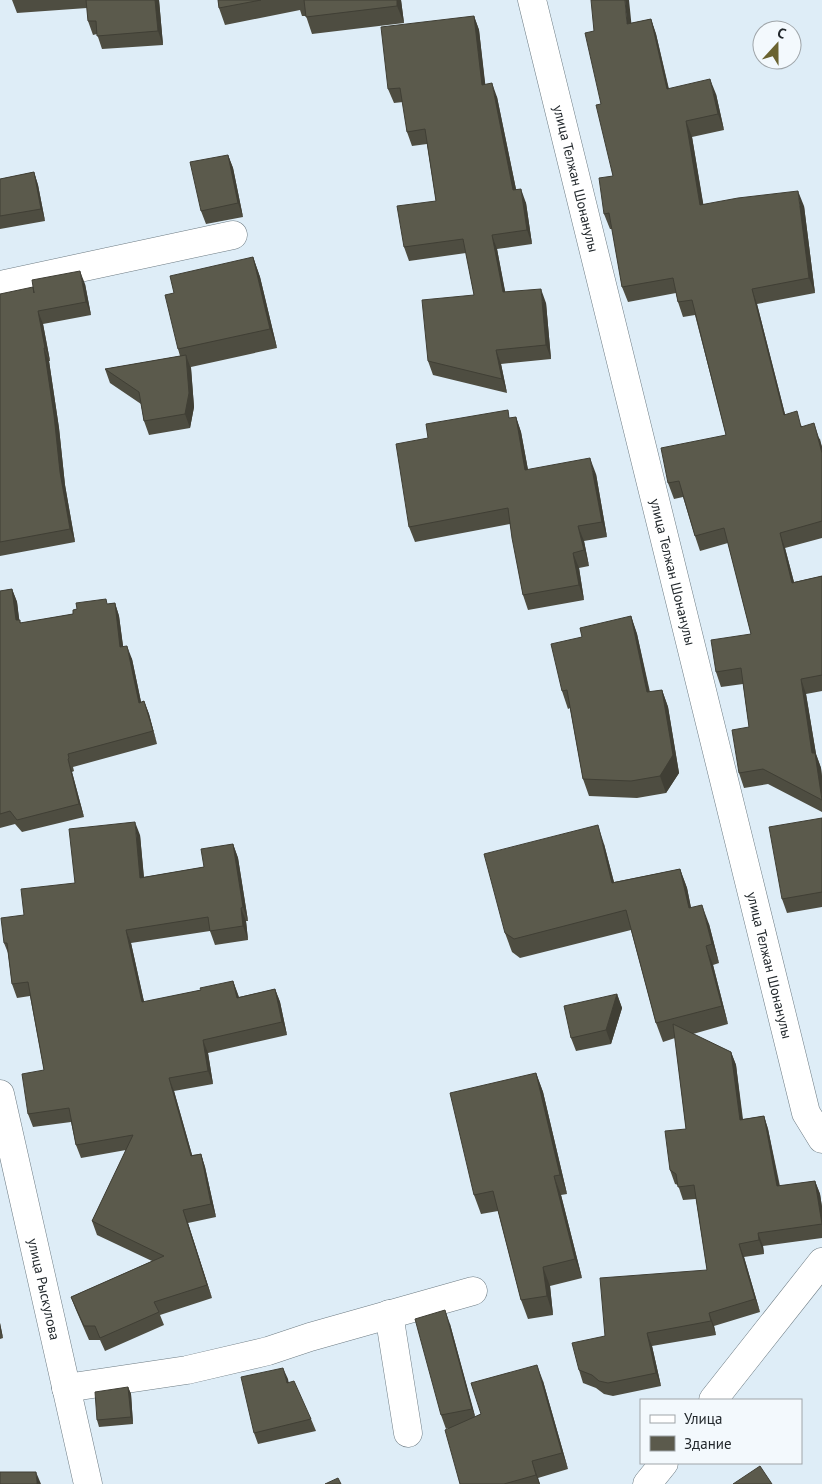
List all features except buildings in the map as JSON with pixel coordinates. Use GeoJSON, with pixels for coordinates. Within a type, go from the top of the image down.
{"type":"FeatureCollection","features":[{"type":"Feature","properties":{"kind":"street","name":"улица Телжан Шонанулы"},"geometry":{"type":"LineString","coordinates":[[532,0],[806,1113],[822,1140]]}},
{"type":"Feature","properties":{"kind":"street"},"geometry":{"type":"LineString","coordinates":[[0,285],[233,236]]}},
{"type":"Feature","properties":{"kind":"street","name":"улица Рыскулова"},"geometry":{"type":"LineString","coordinates":[[0,1094],[88,1484]]}},
{"type":"Feature","properties":{"kind":"street"},"geometry":{"type":"LineString","coordinates":[[714,1399],[822,1262]]}},
{"type":"Feature","properties":{"kind":"street"},"geometry":{"type":"LineString","coordinates":[[66,1388],[187,1370],[268,1351],[310,1337],[474,1291]]}},
{"type":"Feature","properties":{"kind":"street"},"geometry":{"type":"LineString","coordinates":[[389,1314],[408,1433]]}},
{"type":"Feature","properties":{"kind":"street"},"geometry":{"type":"LineString","coordinates":[[647,1484],[663,1464]]}}]}
